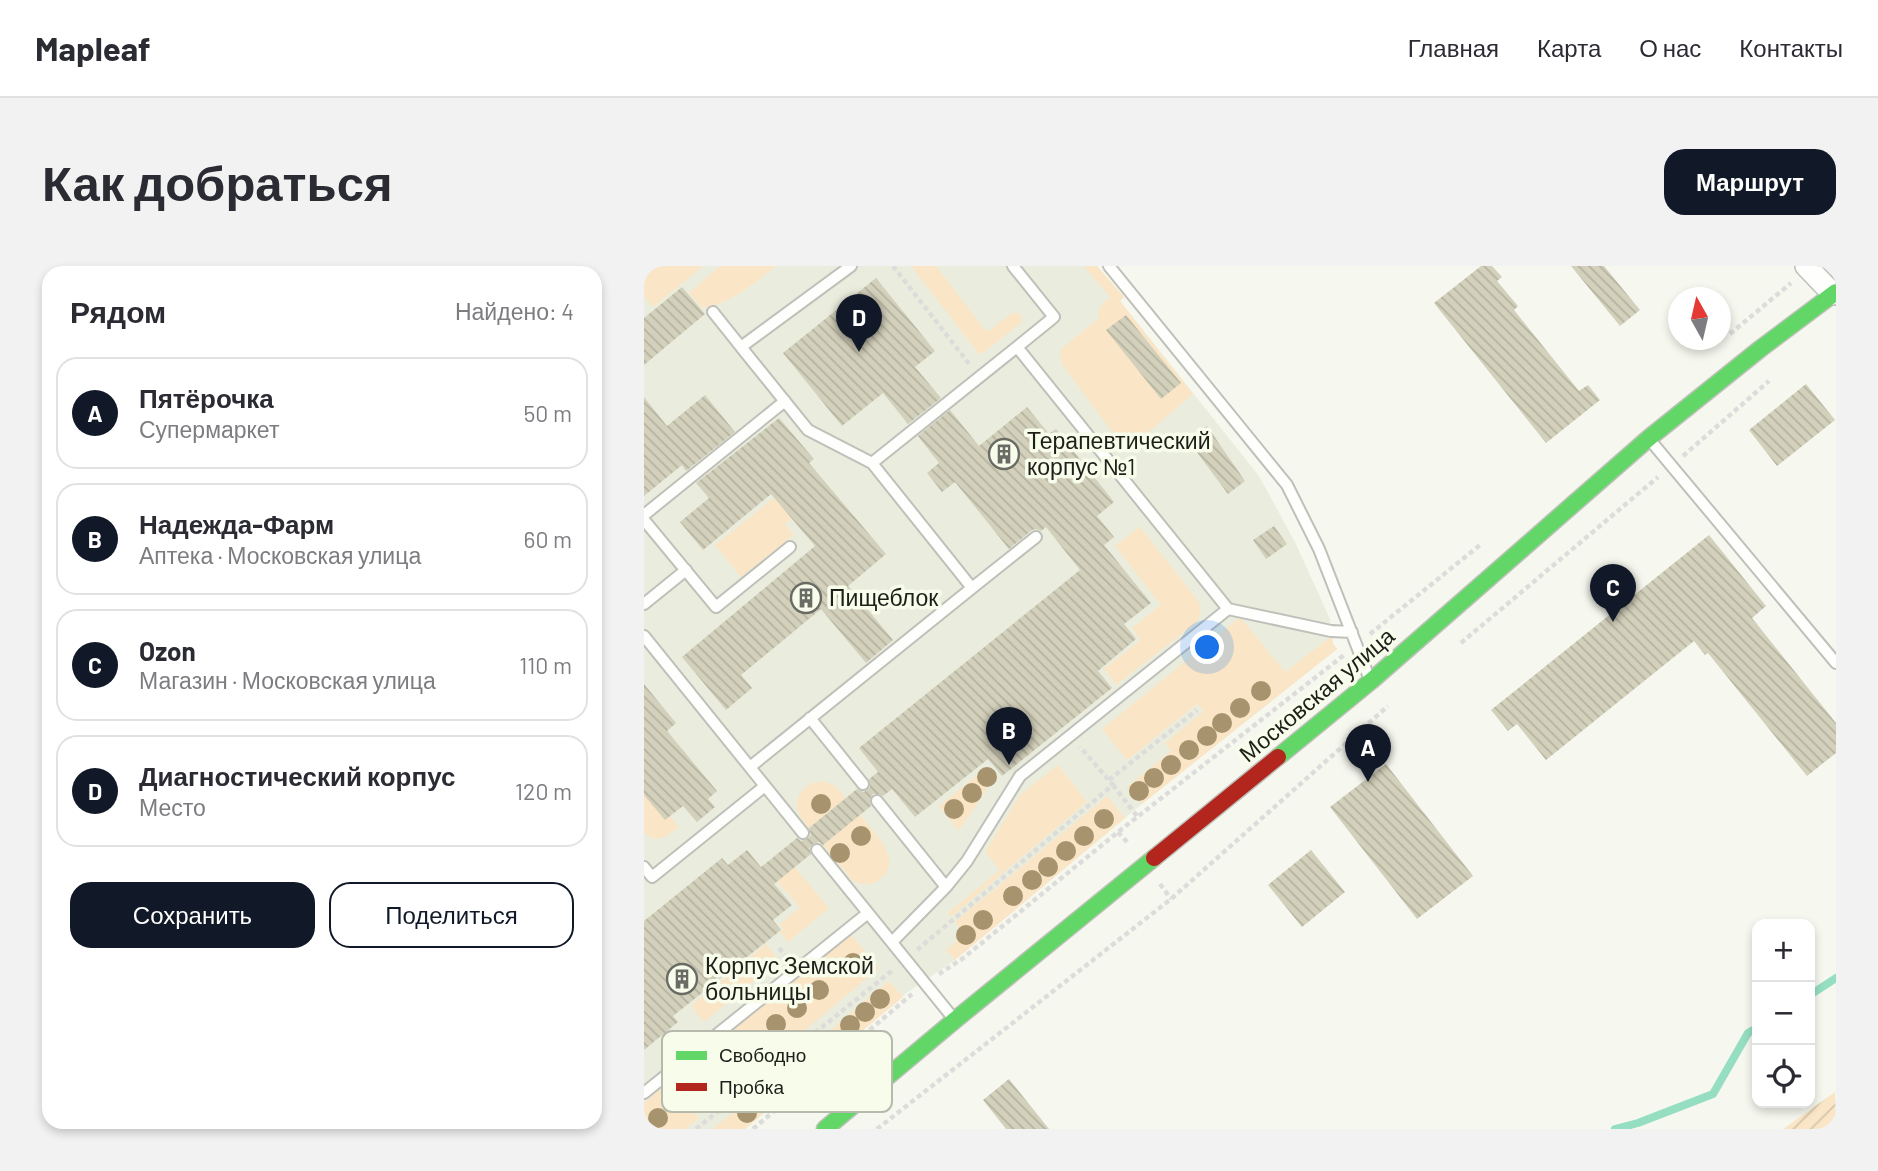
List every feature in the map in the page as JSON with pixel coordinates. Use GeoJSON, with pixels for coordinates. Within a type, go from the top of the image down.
{"type":"FeatureCollection","features":[{"type":"Feature","properties":{"kind":"main road","name":"Московская улица"},"geometry":{"type":"LineString","coordinates":[[892,1073],[1371,681],[1648,438],[1834,293]]}},
{"type":"Feature","properties":{"kind":"main road","name":"Московская улица"},"geometry":{"type":"LineString","coordinates":[[825,1129],[845,1112]]}},
{"type":"Feature","properties":{"kind":"street"},"geometry":{"type":"LineString","coordinates":[[1806,266],[1834,293]]}},
{"type":"Feature","properties":{"kind":"lane"},"geometry":{"type":"LineString","coordinates":[[741,347],[851,266]]}},
{"type":"Feature","properties":{"kind":"lane"},"geometry":{"type":"LineString","coordinates":[[872,463],[1054,317],[1013,266]]}},
{"type":"Feature","properties":{"kind":"lane"},"geometry":{"type":"LineString","coordinates":[[1109,266],[1287,485],[1319,549],[1371,681]]}},
{"type":"Feature","properties":{"kind":"lane"},"geometry":{"type":"LineString","coordinates":[[713,312],[808,430],[872,463],[972,588]]}},
{"type":"Feature","properties":{"kind":"lane"},"geometry":{"type":"LineString","coordinates":[[1017,347],[1228,609],[1331,631],[1352,632]]}},
{"type":"Feature","properties":{"kind":"lane"},"geometry":{"type":"LineString","coordinates":[[785,401],[644,517],[716,607],[790,547]]}},
{"type":"Feature","properties":{"kind":"lane"},"geometry":{"type":"LineString","coordinates":[[1648,438],[1836,663]]}},
{"type":"Feature","properties":{"kind":"lane"},"geometry":{"type":"LineString","coordinates":[[750,767],[1036,537]]}},
{"type":"Feature","properties":{"kind":"lane"},"geometry":{"type":"LineString","coordinates":[[644,604],[686,570]]}},
{"type":"Feature","properties":{"kind":"lane"},"geometry":{"type":"LineString","coordinates":[[892,942],[946,887],[967,860],[1020,776],[1228,609]]}},
{"type":"Feature","properties":{"kind":"lane"},"geometry":{"type":"LineString","coordinates":[[644,636],[803,833]]}},
{"type":"Feature","properties":{"kind":"lane"},"geometry":{"type":"LineString","coordinates":[[810,718],[863,784]]}},
{"type":"Feature","properties":{"kind":"lane"},"geometry":{"type":"LineString","coordinates":[[644,867],[652,877],[765,786]]}},
{"type":"Feature","properties":{"kind":"lane"},"geometry":{"type":"LineString","coordinates":[[877,801],[946,887]]}},
{"type":"Feature","properties":{"kind":"lane"},"geometry":{"type":"LineString","coordinates":[[817,850],[955,1020]]}},
{"type":"Feature","properties":{"kind":"lane"},"geometry":{"type":"LineString","coordinates":[[721,1031],[868,913]]}},
{"type":"Feature","properties":{"kind":"lane"},"geometry":{"type":"LineString","coordinates":[[644,1093],[662,1079]]}},
{"type":"Feature","properties":{"kind":"path"},"geometry":{"type":"LineString","coordinates":[[893,266],[979,376]]}},
{"type":"Feature","properties":{"kind":"path"},"geometry":{"type":"LineString","coordinates":[[1459,645],[1778,372]]}},
{"type":"Feature","properties":{"kind":"path"},"geometry":{"type":"LineString","coordinates":[[868,1031],[925,983],[962,959],[1137,816],[1357,645]]}},
{"type":"Feature","properties":{"kind":"path"},"geometry":{"type":"LineString","coordinates":[[877,1129],[1171,899],[1396,699]]}},
{"type":"Feature","properties":{"kind":"path"},"geometry":{"type":"LineString","coordinates":[[919,948],[1197,710]]}},
{"type":"Feature","properties":{"kind":"path"},"geometry":{"type":"LineString","coordinates":[[1071,736],[1137,816]]}},
{"type":"Feature","properties":{"kind":"path"},"geometry":{"type":"LineString","coordinates":[[818,1031],[891,972]]}},
{"type":"Feature","properties":{"kind":"path"},"geometry":{"type":"LineString","coordinates":[[696,1129],[717,1112]]}},
{"type":"Feature","properties":{"kind":"path"},"geometry":{"type":"LineString","coordinates":[[753,1129],[773,1112]]}},
{"type":"Feature","properties":{"kind":"shaded area"},"geometry":{"type":"Polygon","coordinates":[[[644,266],[1097,266],[1124,297],[1120,301],[1259,476],[1295,542],[1330,619],[1333,644],[1337,649],[1142,804],[955,960],[908,992],[862,1031],[662,1031],[662,1112],[765,1112],[745,1129],[644,1129],[644,266]]]}},
{"type":"Feature","properties":{"kind":"shaded area"},"geometry":{"type":"Polygon","coordinates":[[[644,266],[702,267],[653,307],[644,296],[644,266]]]}},
{"type":"Feature","properties":{"kind":"shaded area"},"geometry":{"type":"Polygon","coordinates":[[[720,266],[776,266],[732,297],[702,308],[689,293],[720,266]]]}},
{"type":"Feature","properties":{"kind":"shaded area"},"geometry":{"type":"Polygon","coordinates":[[[911,266],[936,266],[987,332],[1012,313],[1019,313],[1022,322],[980,355],[911,266]]]}},
{"type":"Feature","properties":{"kind":"shaded area"},"geometry":{"type":"Polygon","coordinates":[[[1084,266],[1097,266],[1124,297],[1120,301],[1193,394],[1137,442],[1130,444],[1120,442],[1062,365],[1061,349],[1098,319],[1100,307],[1110,297],[1084,266]]]}},
{"type":"Feature","properties":{"kind":"shaded area"},"geometry":{"type":"Polygon","coordinates":[[[794,482],[811,503],[785,524],[794,535],[741,577],[715,545],[794,482]]]}},
{"type":"Feature","properties":{"kind":"shaded area"},"geometry":{"type":"Polygon","coordinates":[[[1140,527],[1199,602],[1201,613],[1197,622],[1116,685],[1104,669],[1141,640],[1132,628],[1161,605],[1115,546],[1140,527]]]}},
{"type":"Feature","properties":{"kind":"shaded area"},"geometry":{"type":"Polygon","coordinates":[[[1240,617],[1285,672],[1332,636],[1337,649],[1142,804],[1127,787],[1171,751],[1165,743],[1204,711],[1197,704],[1127,760],[1102,729],[1240,617]]]}},
{"type":"Feature","properties":{"kind":"shaded area"},"geometry":{"type":"Polygon","coordinates":[[[1058,765],[1087,802],[951,917],[948,913],[1000,870],[985,852],[1020,795],[1058,765]]]}},
{"type":"Feature","properties":{"kind":"shaded area"},"geometry":{"type":"Polygon","coordinates":[[[986,768],[994,778],[959,831],[939,806],[986,768]]]}},
{"type":"Feature","properties":{"kind":"shaded area"},"geometry":{"type":"Polygon","coordinates":[[[822,781],[834,785],[846,798],[809,828],[799,814],[797,802],[805,787],[822,781]]]}},
{"type":"Feature","properties":{"kind":"shaded area"},"geometry":{"type":"Polygon","coordinates":[[[644,785],[679,827],[661,838],[652,838],[644,832],[644,785]]]}},
{"type":"Feature","properties":{"kind":"shaded area"},"geometry":{"type":"Polygon","coordinates":[[[1107,796],[1125,818],[955,960],[946,950],[965,934],[955,922],[1107,796]]]}},
{"type":"Feature","properties":{"kind":"shaded area"},"geometry":{"type":"Polygon","coordinates":[[[859,814],[884,846],[890,864],[887,873],[870,884],[853,881],[822,844],[859,814]]]}},
{"type":"Feature","properties":{"kind":"shaded area"},"geometry":{"type":"Polygon","coordinates":[[[793,865],[829,908],[788,942],[780,932],[783,929],[780,924],[800,907],[776,880],[793,865]]]}},
{"type":"Feature","properties":{"kind":"shaded area"},"geometry":{"type":"Polygon","coordinates":[[[849,932],[879,968],[804,1031],[731,1031],[849,932]]]}},
{"type":"Feature","properties":{"kind":"shaded area"},"geometry":{"type":"Polygon","coordinates":[[[766,944],[779,960],[704,1022],[691,1006],[766,944]]]}},
{"type":"Feature","properties":{"kind":"shaded area"},"geometry":{"type":"Polygon","coordinates":[[[889,981],[903,997],[862,1031],[830,1031],[889,981]]]}},
{"type":"Feature","properties":{"kind":"shaded area"},"geometry":{"type":"Polygon","coordinates":[[[662,1088],[662,1112],[694,1112],[699,1118],[686,1129],[644,1129],[644,1103],[662,1088]]]}},
{"type":"Feature","properties":{"kind":"shaded area"},"geometry":{"type":"Polygon","coordinates":[[[1835,1092],[1836,1129],[1783,1129],[1815,1108],[1835,1092]]]}},
{"type":"Feature","properties":{"kind":"shaded area"},"geometry":{"type":"Polygon","coordinates":[[[733,1112],[765,1112],[745,1129],[713,1129],[733,1112]]]}},
{"type":"Feature","properties":{"kind":"building"},"geometry":{"type":"Polygon","coordinates":[[[1481,266],[1492,266],[1502,277],[1497,281],[1518,306],[1514,310],[1579,391],[1588,385],[1600,400],[1546,443],[1434,303],[1481,266]]]}},
{"type":"Feature","properties":{"kind":"building"},"geometry":{"type":"Polygon","coordinates":[[[1571,266],[1604,266],[1640,310],[1620,326],[1571,266]]]}},
{"type":"Feature","properties":{"kind":"building"},"geometry":{"type":"Polygon","coordinates":[[[876,278],[935,351],[915,367],[941,398],[908,424],[883,393],[842,426],[783,353],[876,278]]]}},
{"type":"Feature","properties":{"kind":"building"},"geometry":{"type":"Polygon","coordinates":[[[682,287],[705,314],[644,365],[644,318],[682,287]]]}},
{"type":"Feature","properties":{"kind":"building"},"geometry":{"type":"Polygon","coordinates":[[[1126,315],[1181,383],[1161,399],[1106,330],[1126,315]]]}},
{"type":"Feature","properties":{"kind":"building"},"geometry":{"type":"Polygon","coordinates":[[[1806,384],[1835,420],[1777,466],[1749,430],[1806,384]]]}},
{"type":"Feature","properties":{"kind":"building"},"geometry":{"type":"Polygon","coordinates":[[[705,395],[735,432],[686,471],[682,465],[644,496],[644,397],[667,426],[705,395]]]}},
{"type":"Feature","properties":{"kind":"building"},"geometry":{"type":"Polygon","coordinates":[[[1027,407],[1049,434],[1056,429],[1114,502],[1097,516],[1114,537],[1104,545],[1151,603],[1124,624],[1136,639],[1098,671],[1112,688],[1002,776],[988,759],[915,817],[892,789],[883,796],[873,794],[870,799],[871,806],[823,845],[819,842],[813,844],[809,848],[811,854],[774,884],[792,905],[773,920],[781,930],[673,1016],[678,1022],[667,1031],[662,1031],[662,1035],[644,1050],[644,921],[722,858],[728,865],[747,850],[761,867],[797,838],[801,841],[807,839],[811,835],[809,828],[857,789],[864,792],[870,787],[869,779],[878,772],[859,748],[1080,570],[1046,527],[1041,531],[1032,530],[1009,549],[955,482],[942,492],[927,473],[939,463],[918,436],[950,410],[979,446],[1027,407]]]}},
{"type":"Feature","properties":{"kind":"building","name":"Пищеблок"},"geometry":{"type":"Polygon","coordinates":[[[779,418],[814,459],[809,463],[886,554],[848,586],[893,640],[866,663],[821,609],[741,675],[752,688],[726,710],[682,657],[815,546],[771,494],[703,550],[680,522],[709,498],[696,483],[779,418]]]}},
{"type":"Feature","properties":{"kind":"building"},"geometry":{"type":"Polygon","coordinates":[[[1207,426],[1245,481],[1228,494],[1187,439],[1207,426]]]}},
{"type":"Feature","properties":{"kind":"building"},"geometry":{"type":"Polygon","coordinates":[[[1274,526],[1287,544],[1266,559],[1253,540],[1274,526]]]}},
{"type":"Feature","properties":{"kind":"building"},"geometry":{"type":"Polygon","coordinates":[[[1709,535],[1766,606],[1752,618],[1836,723],[1836,753],[1807,776],[1708,653],[1705,655],[1694,641],[1546,760],[1517,724],[1508,731],[1491,710],[1709,535]]]}},
{"type":"Feature","properties":{"kind":"building"},"geometry":{"type":"Polygon","coordinates":[[[644,684],[676,723],[667,731],[717,791],[708,799],[715,807],[697,822],[683,806],[665,820],[644,795],[644,684]]]}},
{"type":"Feature","properties":{"kind":"building"},"geometry":{"type":"Polygon","coordinates":[[[1386,764],[1473,876],[1417,919],[1330,807],[1386,764]]]}},
{"type":"Feature","properties":{"kind":"building"},"geometry":{"type":"Polygon","coordinates":[[[1311,850],[1345,892],[1302,927],[1268,885],[1311,850]]]}},
{"type":"Feature","properties":{"kind":"building"},"geometry":{"type":"Polygon","coordinates":[[[1009,1079],[1049,1129],[1006,1129],[983,1100],[1009,1079]]]}},
{"type":"Feature","properties":{"kind":"waterway"},"geometry":{"type":"LineString","coordinates":[[1815,992],[1836,978]]}},
{"type":"Feature","properties":{"kind":"waterway"},"geometry":{"type":"LineString","coordinates":[[1615,1129],[1713,1094],[1748,1033],[1752,1031]]}},
{"type":"Feature","properties":{"kind":"traffic: fast"},"geometry":{"type":"LineString","coordinates":[[1278,757],[1371,681],[1649,438],[1836,292]]}},
{"type":"Feature","properties":{"kind":"traffic: fast"},"geometry":{"type":"LineString","coordinates":[[892,1073],[1154,858]]}},
{"type":"Feature","properties":{"kind":"traffic: fast"},"geometry":{"type":"LineString","coordinates":[[825,1129],[845,1112]]}},
{"type":"Feature","properties":{"kind":"traffic: jam"},"geometry":{"type":"LineString","coordinates":[[1154,858],[1278,757]]}},
{"type":"Feature","properties":{"kind":"place","name":"Диагностический корпус"},"geometry":{"type":"Point","coordinates":[859,352]}},
{"type":"Feature","properties":{"kind":"place","name":"Терапевтический корпус №1"},"geometry":{"type":"Point","coordinates":[1004,454]}},
{"type":"Feature","properties":{"kind":"place","name":"Пищеблок"},"geometry":{"type":"Point","coordinates":[806,598]}},
{"type":"Feature","properties":{"kind":"place","name":"Ozon"},"geometry":{"type":"Point","coordinates":[1613,622]}},
{"type":"Feature","properties":{"kind":"place","name":"Надежда-Фарм"},"geometry":{"type":"Point","coordinates":[1009,765]}},
{"type":"Feature","properties":{"kind":"place","name":"Пятёрочка"},"geometry":{"type":"Point","coordinates":[1368,782]}},
{"type":"Feature","properties":{"kind":"place","name":"Корпус Земской больницы"},"geometry":{"type":"Point","coordinates":[682,979]}}]}
